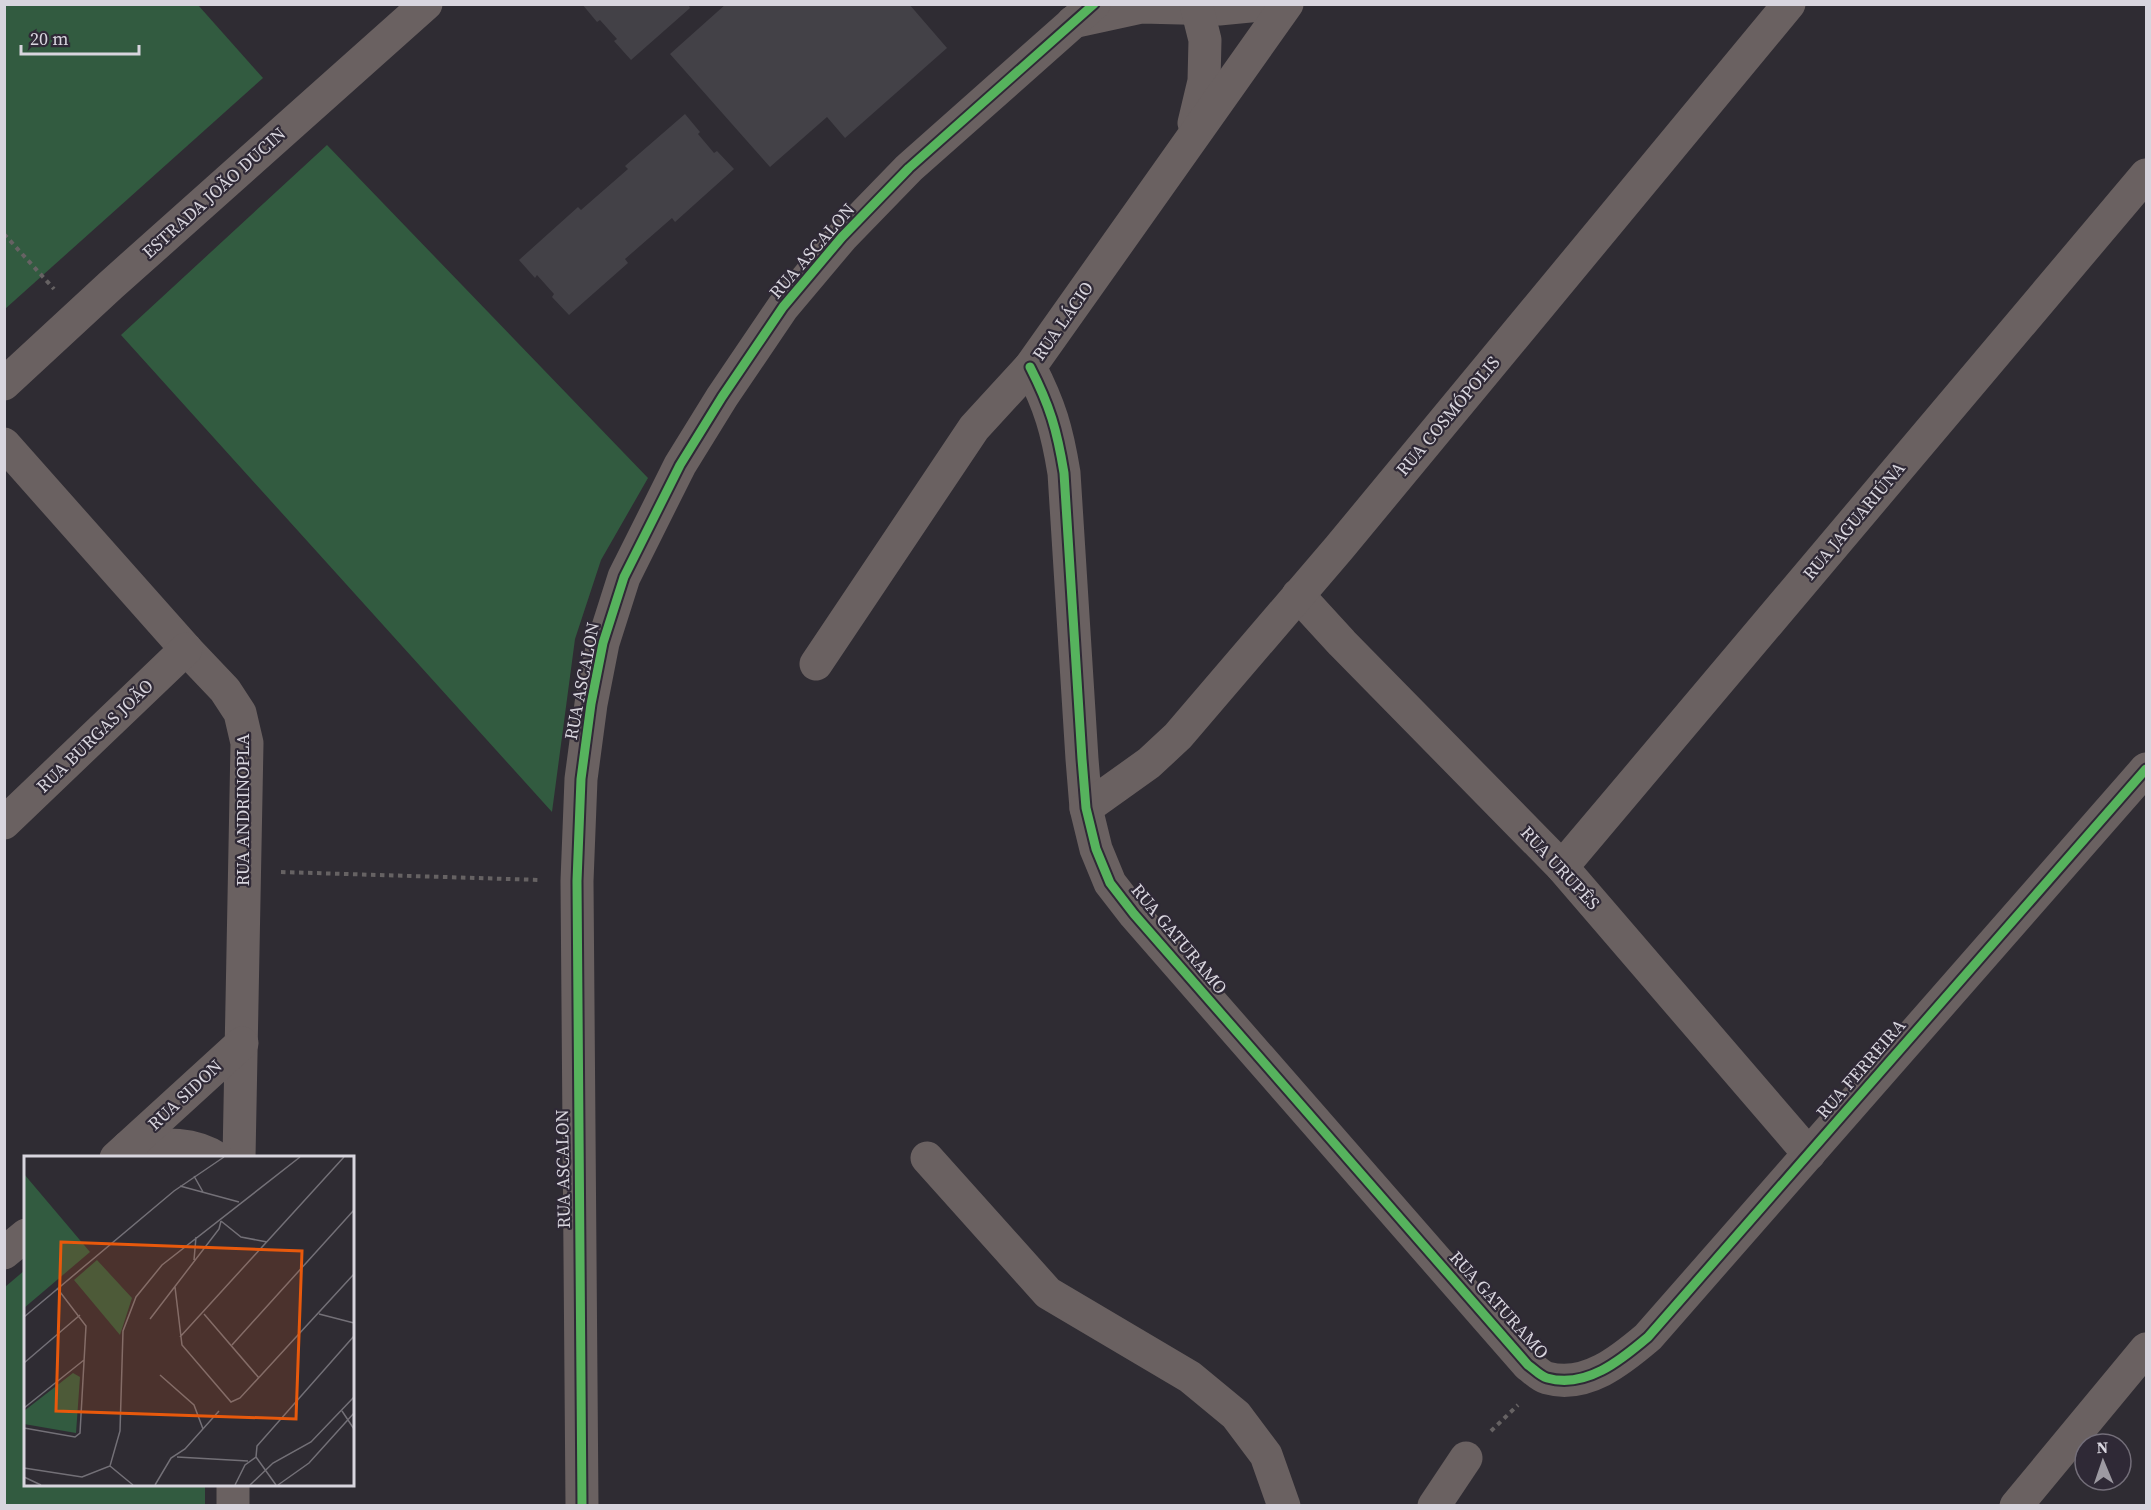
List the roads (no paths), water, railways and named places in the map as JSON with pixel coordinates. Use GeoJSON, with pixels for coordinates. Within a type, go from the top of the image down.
{"type":"FeatureCollection","features":[{"type":"Feature","properties":{"kind":"street","name":"ESTRADA JOÃO DUCIN"},"geometry":{"type":"LineString","coordinates":[[4,384],[111,285],[426,4]]}},
{"type":"Feature","properties":{"kind":"street"},"geometry":{"type":"LineString","coordinates":[[1083,14],[1142,7],[1239,8],[1271,4]]}},
{"type":"Feature","properties":{"kind":"street","name":"RUA LÁCIO"},"geometry":{"type":"LineString","coordinates":[[816,664],[974,428],[1030,367],[1287,4]]}},
{"type":"Feature","properties":{"kind":"street","name":"RUA COSMÓPOLIS"},"geometry":{"type":"LineString","coordinates":[[1086,808],[1149,764],[1178,736],[1789,4]]}},
{"type":"Feature","properties":{"kind":"street"},"geometry":{"type":"LineString","coordinates":[[1189,142],[1204,81],[1205,40],[1196,6]]}},
{"type":"Feature","properties":{"kind":"street","name":"RUA ASCALON"},"geometry":{"type":"LineString","coordinates":[[582,1506],[576,881],[581,779],[591,704],[603,643],[624,577],[680,465],[722,397],[783,307],[842,237],[909,168],[1083,14]]}},
{"type":"Feature","properties":{"kind":"street","name":"RUA JAGUARIÚNA"},"geometry":{"type":"LineString","coordinates":[[1562,867],[2146,175]]}},
{"type":"Feature","properties":{"kind":"street","name":"RUA GATURAMO"},"geometry":{"type":"LineString","coordinates":[[1030,367],[1047,399],[1054,420],[1064,472],[1086,808],[1096,849],[1110,883],[1134,914],[1528,1365],[1545,1378],[1565,1381],[1588,1377]]}},
{"type":"Feature","properties":{"kind":"street","name":"RUA ANDRINOPLA"},"geometry":{"type":"LineString","coordinates":[[4,444],[225,690],[240,713],[247,743],[239,1156]]}},
{"type":"Feature","properties":{"kind":"street","name":"RUA URUPÊS"},"geometry":{"type":"LineString","coordinates":[[1298,595],[1342,643],[1562,867],[1809,1154]]}},
{"type":"Feature","properties":{"kind":"street","name":"RUA BURGAS JOÃO"},"geometry":{"type":"LineString","coordinates":[[4,823],[186,649]]}},
{"type":"Feature","properties":{"kind":"street","name":"RUA FERREIRA"},"geometry":{"type":"LineString","coordinates":[[1588,1377],[1620,1360],[1648,1337],[2146,769]]}},
{"type":"Feature","properties":{"kind":"street","name":"RUA SIDON"},"geometry":{"type":"LineString","coordinates":[[122,1152],[242,1043]]}},
{"type":"Feature","properties":{"kind":"street","name":"RUA SIDON"},"geometry":{"type":"LineString","coordinates":[[122,1152],[170,1145],[192,1146],[213,1156]]}},
{"type":"Feature","properties":{"kind":"street"},"geometry":{"type":"LineString","coordinates":[[927,1158],[1048,1293],[1190,1377],[1236,1415],[1266,1455],[1284,1506]]}},
{"type":"Feature","properties":{"kind":"street"},"geometry":{"type":"LineString","coordinates":[[4,1253],[24,1237]]}},
{"type":"Feature","properties":{"kind":"street"},"geometry":{"type":"LineString","coordinates":[[2016,1506],[2146,1349]]}},
{"type":"Feature","properties":{"kind":"street"},"geometry":{"type":"LineString","coordinates":[[1434,1506],[1466,1458]]}},
{"type":"Feature","properties":{"kind":"street"},"geometry":{"type":"LineString","coordinates":[[233,1486],[233,1506]]}}]}
